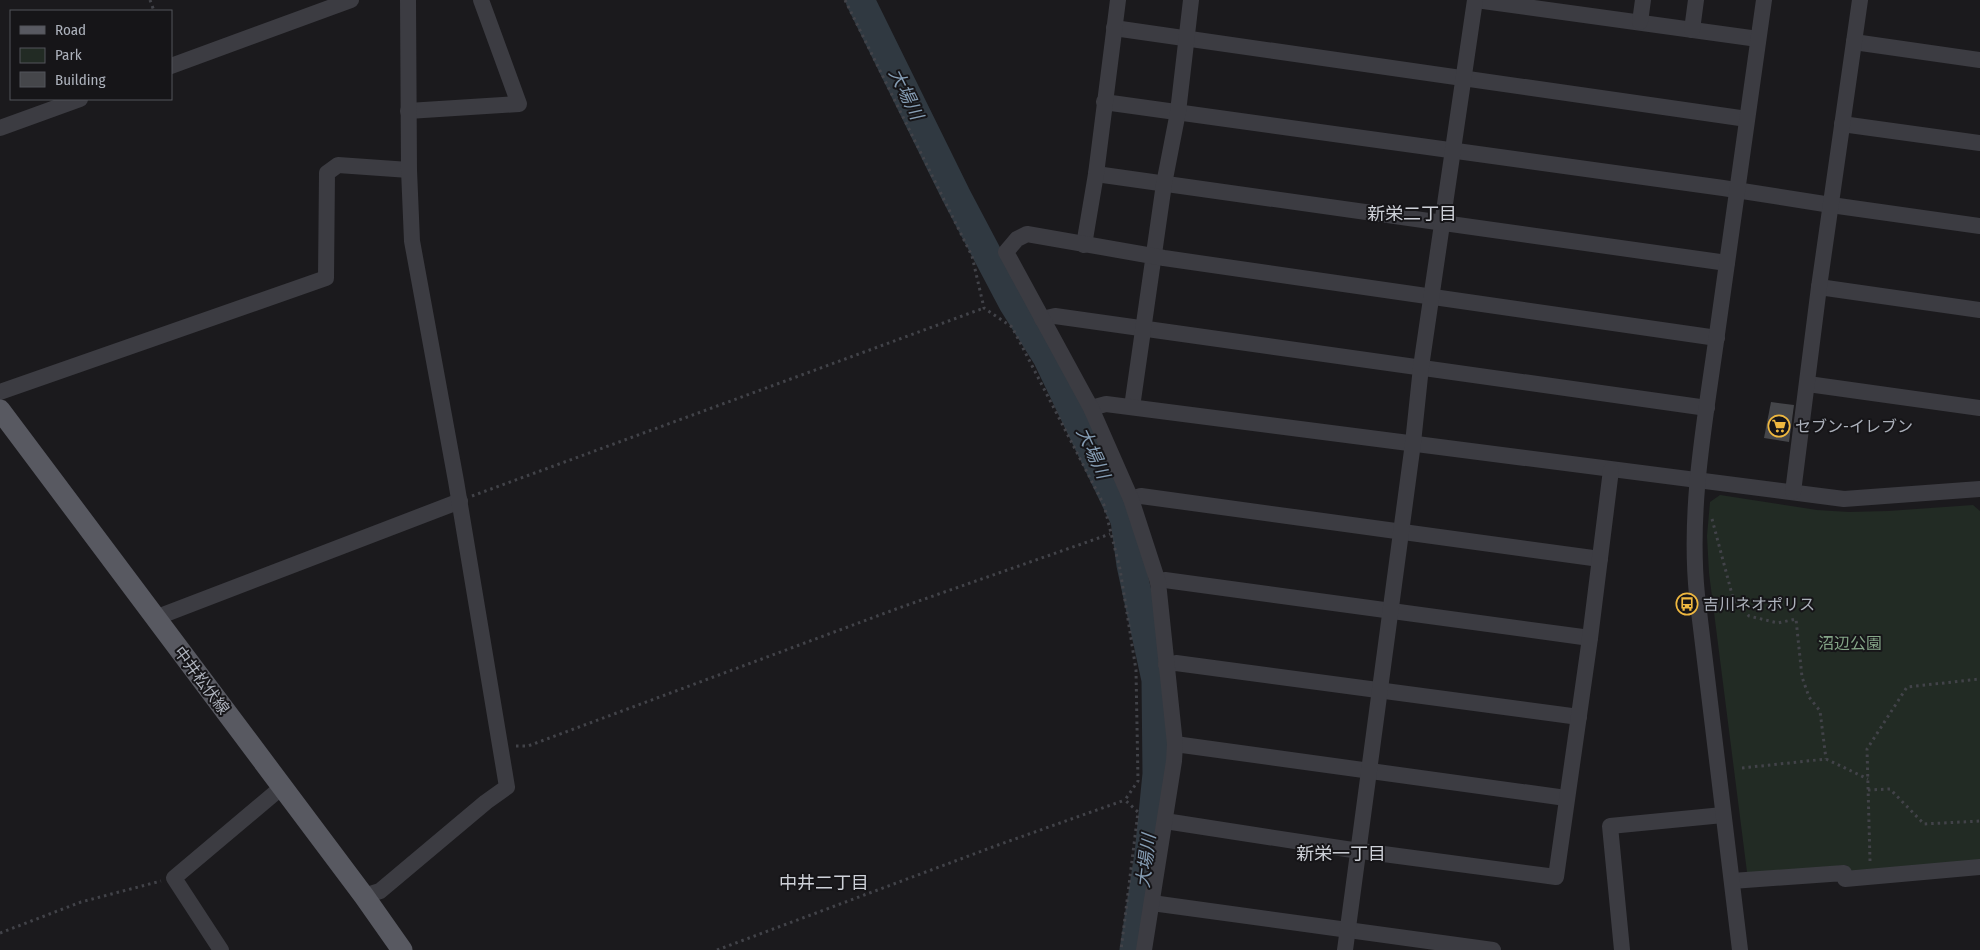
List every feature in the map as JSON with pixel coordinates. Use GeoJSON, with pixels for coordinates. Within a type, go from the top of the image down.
{"type":"FeatureCollection","features":[{"type":"Feature","properties":{"kind":"main road","name":"中井松伏線"},"geometry":{"type":"LineString","coordinates":[[0,410],[364,896],[402,950]]}},
{"type":"Feature","properties":{"kind":"street"},"geometry":{"type":"LineString","coordinates":[[172,66],[351,0]]}},
{"type":"Feature","properties":{"kind":"street"},"geometry":{"type":"LineString","coordinates":[[364,896],[380,891],[506,787],[460,501],[412,241],[408,111],[408,0]]}},
{"type":"Feature","properties":{"kind":"street"},"geometry":{"type":"LineString","coordinates":[[408,111],[519,104],[481,0]]}},
{"type":"Feature","properties":{"kind":"street"},"geometry":{"type":"LineString","coordinates":[[1084,245],[1096,174],[1118,0]]}},
{"type":"Feature","properties":{"kind":"street"},"geometry":{"type":"LineString","coordinates":[[1132,407],[1164,184],[1178,112],[1191,0]]}},
{"type":"Feature","properties":{"kind":"street"},"geometry":{"type":"LineString","coordinates":[[1345,950],[1413,442],[1421,367],[1476,0],[1758,39]]}},
{"type":"Feature","properties":{"kind":"street"},"geometry":{"type":"LineString","coordinates":[[1640,22],[1643,0]]}},
{"type":"Feature","properties":{"kind":"street"},"geometry":{"type":"LineString","coordinates":[[1692,30],[1696,0]]}},
{"type":"Feature","properties":{"kind":"street"},"geometry":{"type":"LineString","coordinates":[[1740,950],[1693,559],[1697,480],[1764,0]]}},
{"type":"Feature","properties":{"kind":"street"},"geometry":{"type":"LineString","coordinates":[[1793,492],[1819,287],[1860,0]]}},
{"type":"Feature","properties":{"kind":"street"},"geometry":{"type":"LineString","coordinates":[[1114,28],[1747,119]]}},
{"type":"Feature","properties":{"kind":"street"},"geometry":{"type":"LineString","coordinates":[[1854,42],[1980,60]]}},
{"type":"Feature","properties":{"kind":"street"},"geometry":{"type":"LineString","coordinates":[[0,128],[77,100]]}},
{"type":"Feature","properties":{"kind":"street"},"geometry":{"type":"LineString","coordinates":[[1104,102],[1980,226]]}},
{"type":"Feature","properties":{"kind":"street"},"geometry":{"type":"LineString","coordinates":[[1842,124],[1980,143]]}},
{"type":"Feature","properties":{"kind":"street"},"geometry":{"type":"LineString","coordinates":[[0,392],[326,278],[327,174],[338,165],[409,170]]}},
{"type":"Feature","properties":{"kind":"street"},"geometry":{"type":"LineString","coordinates":[[1096,174],[1727,263]]}},
{"type":"Feature","properties":{"kind":"street"},"geometry":{"type":"LineString","coordinates":[[1144,950],[1165,821],[1175,744],[1158,582],[1131,499],[1091,408],[1006,252],[1017,240],[1027,234],[1154,256],[1717,338]]}},
{"type":"Feature","properties":{"kind":"street"},"geometry":{"type":"LineString","coordinates":[[1819,287],[1980,310]]}},
{"type":"Feature","properties":{"kind":"street"},"geometry":{"type":"LineString","coordinates":[[1042,319],[1054,316],[1144,328],[1707,408]]}},
{"type":"Feature","properties":{"kind":"street"},"geometry":{"type":"LineString","coordinates":[[1808,384],[1980,408]]}},
{"type":"Feature","properties":{"kind":"street"},"geometry":{"type":"LineString","coordinates":[[1091,408],[1106,404],[1132,407],[1844,499],[1980,489]]}},
{"type":"Feature","properties":{"kind":"street"},"geometry":{"type":"LineString","coordinates":[[1165,821],[1556,877],[1590,638],[1611,470]]}},
{"type":"Feature","properties":{"kind":"street"},"geometry":{"type":"LineString","coordinates":[[1131,499],[1141,496],[1600,559]]}},
{"type":"Feature","properties":{"kind":"street"},"geometry":{"type":"LineString","coordinates":[[155,618],[460,501]]}},
{"type":"Feature","properties":{"kind":"street"},"geometry":{"type":"LineString","coordinates":[[1158,582],[1165,580],[1590,638]]}},
{"type":"Feature","properties":{"kind":"street"},"geometry":{"type":"LineString","coordinates":[[1166,664],[1176,663],[1579,717]]}},
{"type":"Feature","properties":{"kind":"street"},"geometry":{"type":"LineString","coordinates":[[1175,744],[1566,798]]}},
{"type":"Feature","properties":{"kind":"street"},"geometry":{"type":"LineString","coordinates":[[222,950],[174,878],[282,787]]}},
{"type":"Feature","properties":{"kind":"street"},"geometry":{"type":"LineString","coordinates":[[1622,950],[1610,826],[1723,815]]}},
{"type":"Feature","properties":{"kind":"street"},"geometry":{"type":"LineString","coordinates":[[1732,881],[1844,873],[1845,879],[1980,868]]}},
{"type":"Feature","properties":{"kind":"street"},"geometry":{"type":"LineString","coordinates":[[1152,903],[1494,950]]}},
{"type":"Feature","properties":{"kind":"path"},"geometry":{"type":"LineString","coordinates":[[717,950],[998,845],[1126,800],[1138,781],[1136,670],[1120,569],[1104,505],[1012,327],[984,308],[972,256],[845,0]]}},
{"type":"Feature","properties":{"kind":"path"},"geometry":{"type":"LineString","coordinates":[[460,501],[984,308]]}},
{"type":"Feature","properties":{"kind":"path"},"geometry":{"type":"LineString","coordinates":[[1712,517],[1733,598],[1749,616],[1778,623],[1796,619],[1802,677],[1809,696],[1820,711],[1826,759]]}},
{"type":"Feature","properties":{"kind":"path"},"geometry":{"type":"LineString","coordinates":[[500,747],[528,746],[896,609],[1110,534]]}},
{"type":"Feature","properties":{"kind":"path"},"geometry":{"type":"LineString","coordinates":[[1870,877],[1867,749],[1906,687],[1980,680]]}},
{"type":"Feature","properties":{"kind":"path"},"geometry":{"type":"LineString","coordinates":[[1742,768],[1826,759],[1868,779]]}},
{"type":"Feature","properties":{"kind":"path"},"geometry":{"type":"LineString","coordinates":[[1868,790],[1890,789],[1924,824],[1980,821]]}},
{"type":"Feature","properties":{"kind":"path"},"geometry":{"type":"LineString","coordinates":[[1121,950],[1138,812],[1126,800]]}},
{"type":"Feature","properties":{"kind":"path"},"geometry":{"type":"LineString","coordinates":[[0,933],[81,902],[174,878]]}},
{"type":"Feature","properties":{"kind":"green space","name":"沼辺公園"},"geometry":{"type":"Polygon","coordinates":[[[1720,495],[1817,510],[1849,512],[1973,505],[1980,511],[1980,861],[1848,874],[1847,865],[1753,874],[1747,872],[1709,573],[1707,536],[1710,502],[1720,495]]]}},
{"type":"Feature","properties":{"kind":"building","name":"セブン-イレブン"},"geometry":{"type":"Polygon","coordinates":[[[1771,402],[1794,405],[1789,442],[1764,438],[1771,402]]]}},
{"type":"Feature","properties":{"kind":"waterway","name":"大場川"},"geometry":{"type":"LineString","coordinates":[[860,0],[956,195],[1013,303],[1047,357],[1125,520],[1131,565],[1156,680],[1157,774],[1149,854],[1134,950]]}},
{"type":"Feature","properties":{"kind":"place","name":"セブン-イレブン"},"geometry":{"type":"Point","coordinates":[1779,426]}},
{"type":"Feature","properties":{"kind":"place","name":"吉川ネオポリス"},"geometry":{"type":"Point","coordinates":[1687,604]}},
{"type":"Feature","properties":{"kind":"district","name":"新栄二丁目"},"geometry":{"type":"Point","coordinates":[1412,214]}},
{"type":"Feature","properties":{"kind":"district","name":"新栄一丁目"},"geometry":{"type":"Point","coordinates":[1341,854]}},
{"type":"Feature","properties":{"kind":"district","name":"中井二丁目"},"geometry":{"type":"Point","coordinates":[824,883]}}]}
